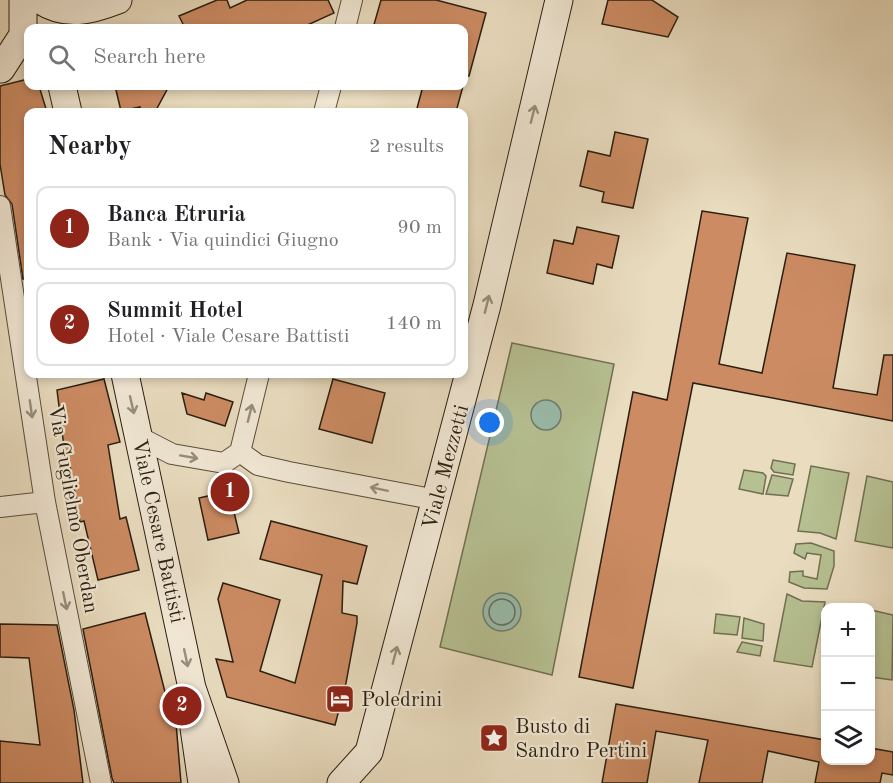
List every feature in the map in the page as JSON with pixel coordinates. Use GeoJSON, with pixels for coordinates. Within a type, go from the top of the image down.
{"type":"FeatureCollection","features":[{"type":"Feature","properties":{"kind":"main road"},"geometry":{"type":"LineString","coordinates":[[0,70],[23,35],[23,0]]}},
{"type":"Feature","properties":{"kind":"main road"},"geometry":{"type":"LineString","coordinates":[[40,0],[81,20],[118,0]]}},
{"type":"Feature","properties":{"kind":"main road","name":"Viale Mezzetti"},"geometry":{"type":"LineString","coordinates":[[468,377],[559,0]]}},
{"type":"Feature","properties":{"kind":"main road"},"geometry":{"type":"LineString","coordinates":[[0,70],[24,67]]}},
{"type":"Feature","properties":{"kind":"main road"},"geometry":{"type":"LineString","coordinates":[[63,90],[67,108]]}},
{"type":"Feature","properties":{"kind":"main road","name":"Viale Cesare Battisti"},"geometry":{"type":"LineString","coordinates":[[126,378],[192,688],[225,783]]}},
{"type":"Feature","properties":{"kind":"main road","name":"Viale Mezzetti"},"geometry":{"type":"LineString","coordinates":[[341,783],[369,752],[468,378]]}},
{"type":"Feature","properties":{"kind":"main road","name":"Viale Cesare Battisti"},"geometry":{"type":"LineString","coordinates":[[192,688],[194,727],[202,783]]}},
{"type":"Feature","properties":{"kind":"main road"},"geometry":{"type":"LineString","coordinates":[[369,752],[369,783]]}},
{"type":"Feature","properties":{"kind":"street"},"geometry":{"type":"LineString","coordinates":[[346,24],[352,0]]}},
{"type":"Feature","properties":{"kind":"street"},"geometry":{"type":"LineString","coordinates":[[325,108],[330,90]]}},
{"type":"Feature","properties":{"kind":"street","name":"Via Guglielmo Oberdan"},"geometry":{"type":"LineString","coordinates":[[0,206],[24,364]]}},
{"type":"Feature","properties":{"kind":"street","name":"Via Guglielmo Oberdan"},"geometry":{"type":"LineString","coordinates":[[26,378],[45,502],[101,783]]}},
{"type":"Feature","properties":{"kind":"street"},"geometry":{"type":"LineString","coordinates":[[140,437],[172,454],[224,463],[240,452],[258,378]]}},
{"type":"Feature","properties":{"kind":"street"},"geometry":{"type":"LineString","coordinates":[[240,452],[258,465],[437,500]]}},
{"type":"Feature","properties":{"kind":"street"},"geometry":{"type":"LineString","coordinates":[[0,507],[45,502]]}},
{"type":"Feature","properties":{"kind":"shaded area"},"geometry":{"type":"Polygon","coordinates":[[[512,343],[614,364],[552,675],[440,647],[512,343]]]}},
{"type":"Feature","properties":{"kind":"shaded area"},"geometry":{"type":"Polygon","coordinates":[[[773,460],[795,464],[793,475],[774,472],[771,468],[773,460]]]}},
{"type":"Feature","properties":{"kind":"shaded area"},"geometry":{"type":"Polygon","coordinates":[[[811,466],[849,473],[836,539],[820,533],[798,531],[811,466]]]}},
{"type":"Feature","properties":{"kind":"shaded area"},"geometry":{"type":"Polygon","coordinates":[[[744,470],[763,473],[766,476],[763,494],[739,489],[744,470]]]}},
{"type":"Feature","properties":{"kind":"shaded area"},"geometry":{"type":"Polygon","coordinates":[[[772,475],[793,479],[788,496],[766,494],[772,475]]]}},
{"type":"Feature","properties":{"kind":"shaded area"},"geometry":{"type":"Polygon","coordinates":[[[867,476],[893,482],[893,548],[855,541],[867,476]]]}},
{"type":"Feature","properties":{"kind":"shaded area"},"geometry":{"type":"Polygon","coordinates":[[[811,543],[834,551],[834,566],[827,589],[804,588],[789,582],[790,572],[803,571],[803,576],[817,579],[821,555],[807,553],[805,559],[794,553],[796,544],[811,543]]]}},
{"type":"Feature","properties":{"kind":"shaded area"},"geometry":{"type":"Polygon","coordinates":[[[787,594],[802,601],[825,602],[821,603],[821,622],[812,667],[774,661],[787,594]]]}},
{"type":"Feature","properties":{"kind":"shaded area"},"geometry":{"type":"Polygon","coordinates":[[[875,611],[893,615],[892,680],[875,678],[875,611]]]}},
{"type":"Feature","properties":{"kind":"shaded area"},"geometry":{"type":"Polygon","coordinates":[[[716,614],[740,617],[737,635],[714,633],[716,614]]]}},
{"type":"Feature","properties":{"kind":"shaded area"},"geometry":{"type":"Polygon","coordinates":[[[744,618],[764,624],[763,641],[742,638],[744,618]]]}},
{"type":"Feature","properties":{"kind":"shaded area"},"geometry":{"type":"Polygon","coordinates":[[[742,642],[762,646],[760,656],[737,652],[742,642]]]}},
{"type":"Feature","properties":{"kind":"water"},"geometry":{"type":"Polygon","coordinates":[[[546,400],[557,404],[561,415],[557,426],[546,430],[535,426],[531,415],[535,404],[546,400]]]}},
{"type":"Feature","properties":{"kind":"water"},"geometry":{"type":"Polygon","coordinates":[[[502,593],[515,599],[521,612],[515,625],[502,631],[489,625],[483,612],[489,599],[502,593]]]}},
{"type":"Feature","properties":{"kind":"building"},"geometry":{"type":"Polygon","coordinates":[[[217,0],[227,0],[230,8],[247,0],[328,0],[334,13],[310,24],[183,24],[179,16],[217,0]]]}},
{"type":"Feature","properties":{"kind":"building"},"geometry":{"type":"Polygon","coordinates":[[[381,0],[436,0],[486,13],[469,76],[468,24],[374,24],[381,0]]]}},
{"type":"Feature","properties":{"kind":"building"},"geometry":{"type":"Polygon","coordinates":[[[608,0],[652,0],[678,17],[668,37],[602,24],[608,0]]]}},
{"type":"Feature","properties":{"kind":"building"},"geometry":{"type":"Polygon","coordinates":[[[24,80],[24,90],[40,90],[46,108],[24,108],[23,279],[12,204],[5,195],[0,164],[0,86],[24,80]]]}},
{"type":"Feature","properties":{"kind":"building"},"geometry":{"type":"Polygon","coordinates":[[[116,90],[167,90],[157,108],[120,108],[116,90]]]}},
{"type":"Feature","properties":{"kind":"building"},"geometry":{"type":"Polygon","coordinates":[[[422,90],[462,90],[457,108],[417,108],[422,90]]]}},
{"type":"Feature","properties":{"kind":"building"},"geometry":{"type":"Polygon","coordinates":[[[615,132],[648,139],[633,208],[602,202],[604,192],[580,186],[588,151],[610,156],[615,132]]]}},
{"type":"Feature","properties":{"kind":"building"},"geometry":{"type":"Polygon","coordinates":[[[702,211],[748,218],[719,364],[762,373],[787,253],[855,265],[833,388],[877,395],[884,355],[893,355],[893,421],[693,383],[633,688],[579,677],[633,392],[667,400],[702,211]]]}},
{"type":"Feature","properties":{"kind":"building"},"geometry":{"type":"Polygon","coordinates":[[[577,227],[619,236],[612,268],[597,264],[593,284],[547,273],[554,240],[573,244],[577,227]]]}},
{"type":"Feature","properties":{"kind":"building"},"geometry":{"type":"Polygon","coordinates":[[[104,379],[120,442],[108,445],[120,519],[126,517],[139,570],[98,580],[84,521],[80,522],[68,455],[65,455],[57,390],[104,379]]]}},
{"type":"Feature","properties":{"kind":"building"},"geometry":{"type":"Polygon","coordinates":[[[333,379],[385,393],[372,443],[319,429],[333,379]]]}},
{"type":"Feature","properties":{"kind":"building"},"geometry":{"type":"Polygon","coordinates":[[[182,393],[204,400],[206,393],[233,402],[225,426],[187,414],[182,393]]]}},
{"type":"Feature","properties":{"kind":"building"},"geometry":{"type":"Polygon","coordinates":[[[229,491],[239,533],[208,540],[199,498],[229,491]]]}},
{"type":"Feature","properties":{"kind":"building"},"geometry":{"type":"Polygon","coordinates":[[[271,521],[367,546],[357,584],[343,581],[342,613],[357,616],[357,623],[346,683],[335,725],[227,697],[216,659],[233,662],[218,599],[223,583],[280,600],[260,671],[295,683],[322,575],[260,559],[271,521]]]}},
{"type":"Feature","properties":{"kind":"building"},"geometry":{"type":"Polygon","coordinates":[[[145,613],[167,700],[174,699],[181,783],[114,783],[112,778],[83,629],[145,613]]]}},
{"type":"Feature","properties":{"kind":"building"},"geometry":{"type":"Polygon","coordinates":[[[0,624],[57,625],[74,710],[83,783],[0,783],[0,741],[40,745],[29,658],[0,657],[0,624]]]}},
{"type":"Feature","properties":{"kind":"building"},"geometry":{"type":"Polygon","coordinates":[[[616,704],[821,739],[821,765],[875,765],[875,749],[893,752],[893,775],[882,773],[880,783],[815,783],[819,762],[768,751],[762,783],[699,783],[708,740],[656,731],[647,783],[602,783],[616,704]]]}},
{"type":"Feature","properties":{"kind":"place","name":"Banca Etruria"},"geometry":{"type":"Point","coordinates":[230,492]}},
{"type":"Feature","properties":{"kind":"place","name":"Poledrini"},"geometry":{"type":"Point","coordinates":[340,699]}},
{"type":"Feature","properties":{"kind":"place","name":"Summit Hotel"},"geometry":{"type":"Point","coordinates":[182,706]}},
{"type":"Feature","properties":{"kind":"place","name":"Busto di Sandro Pertini"},"geometry":{"type":"Point","coordinates":[494,738]}}]}
